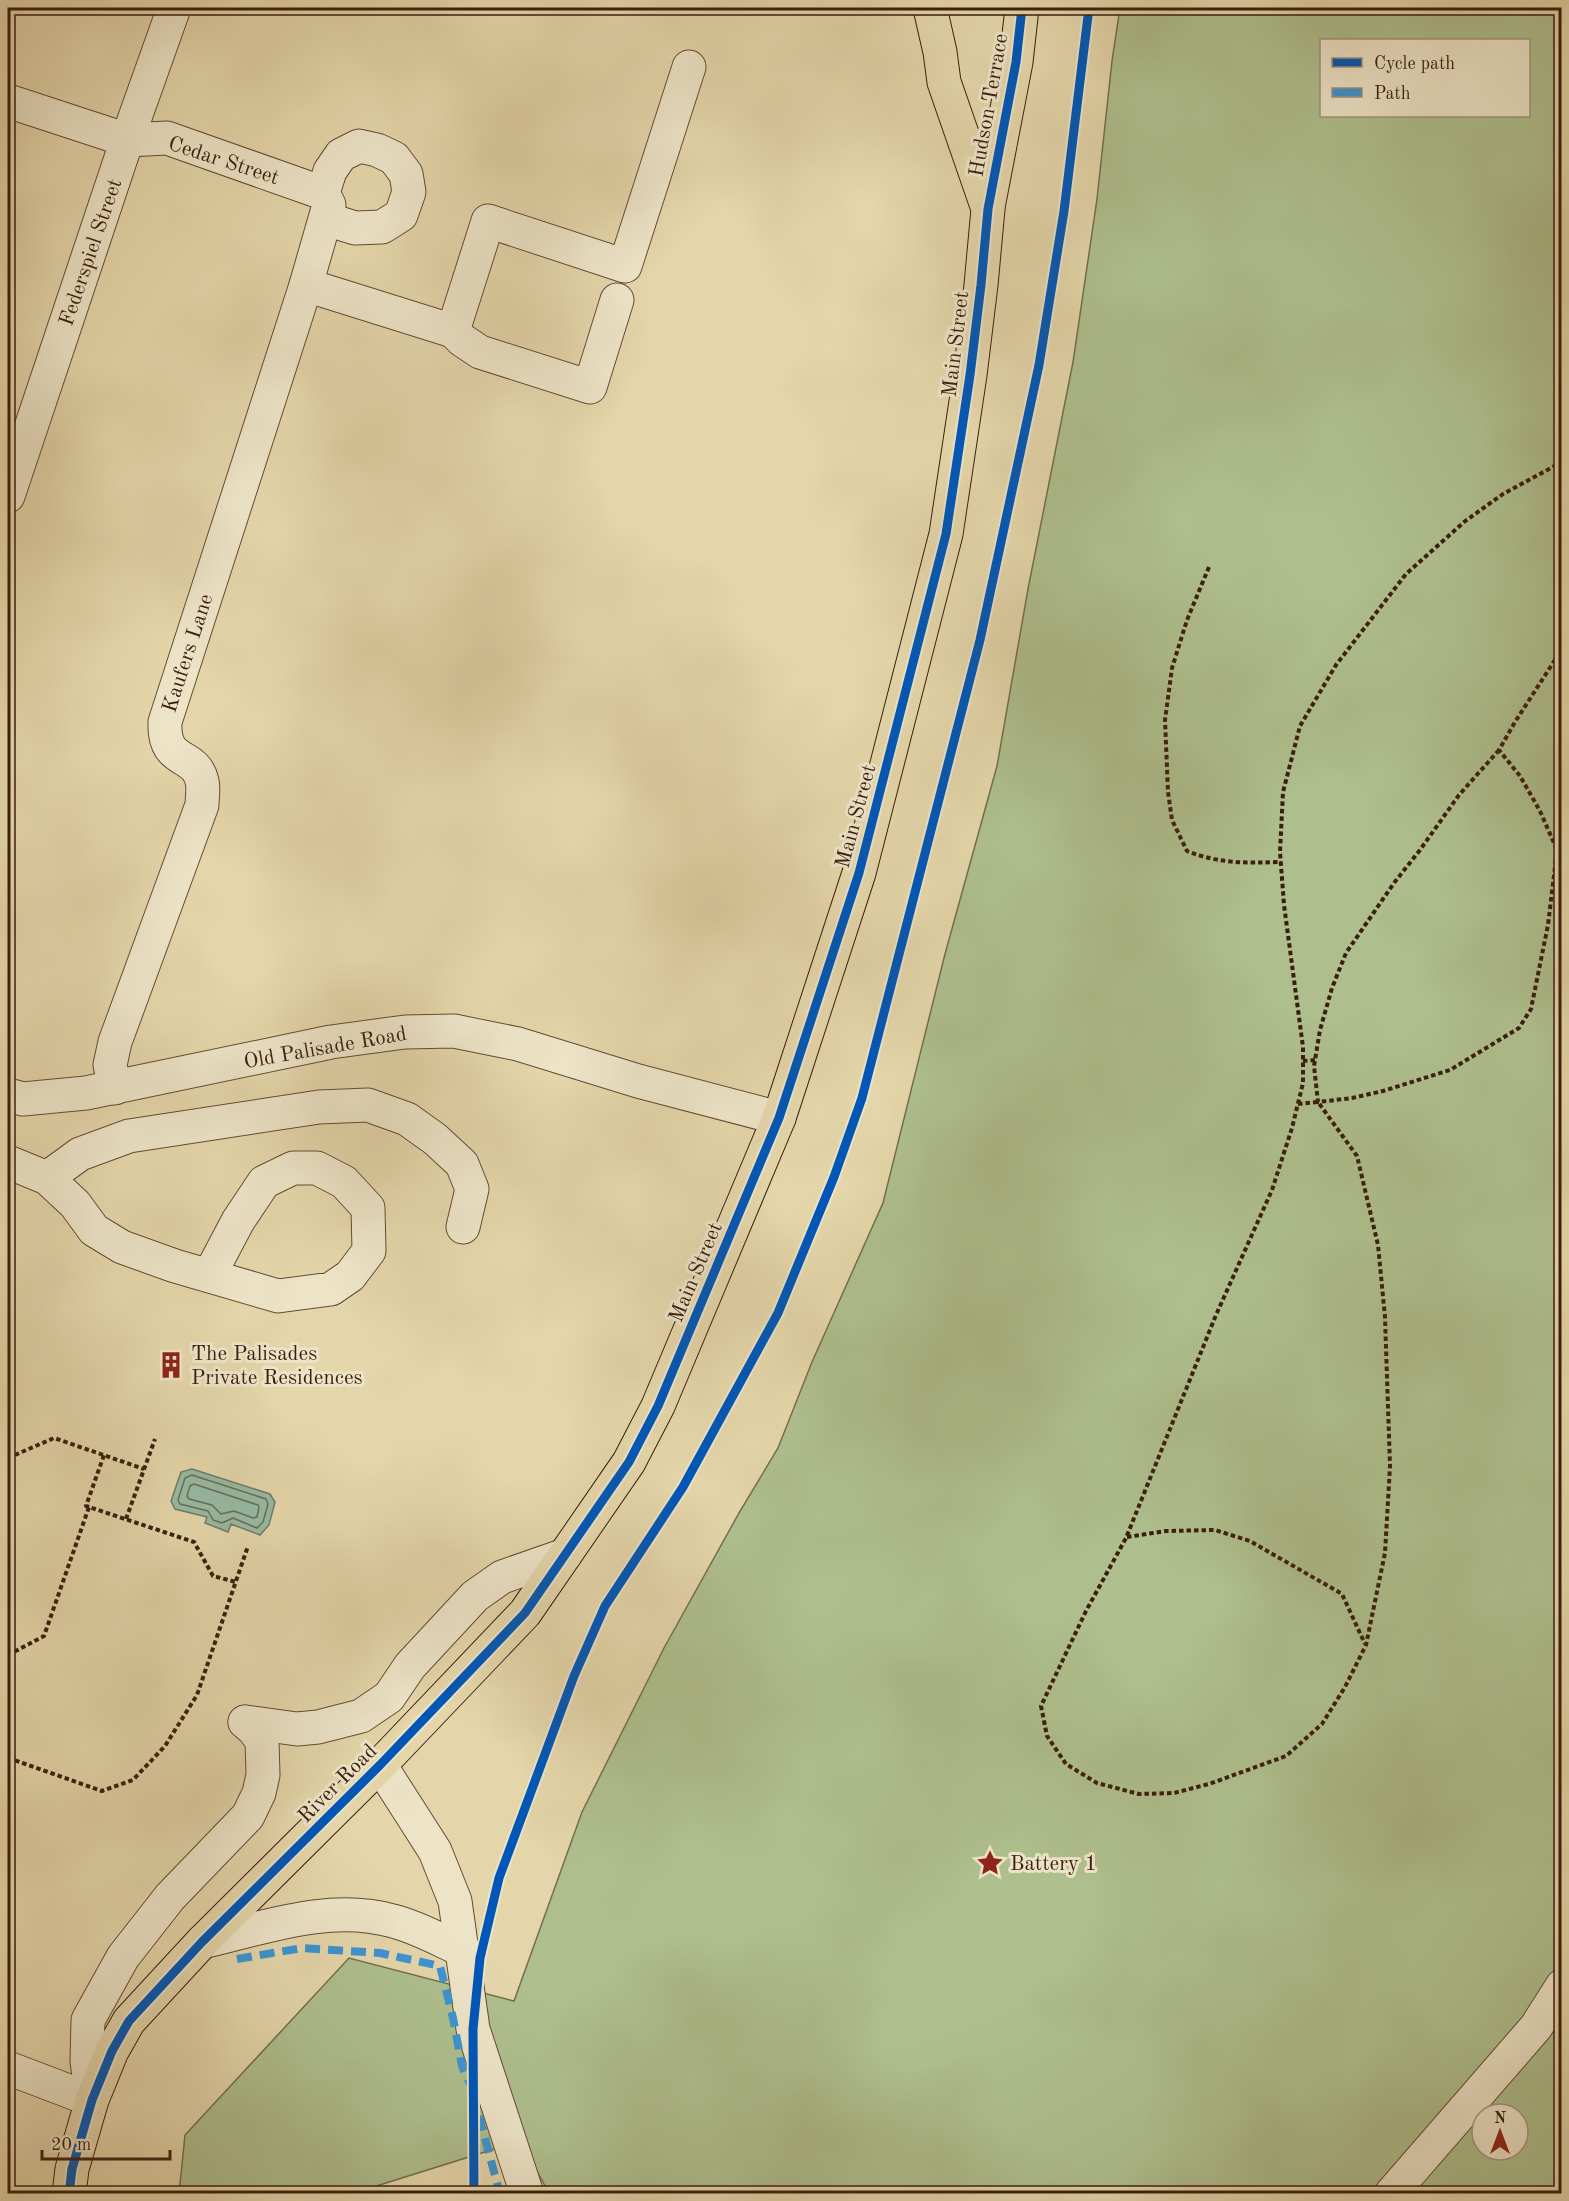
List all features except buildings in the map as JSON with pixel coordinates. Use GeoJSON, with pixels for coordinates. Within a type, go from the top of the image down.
{"type":"FeatureCollection","features":[{"type":"Feature","properties":{"kind":"main road","name":"Main Street"},"geometry":{"type":"LineString","coordinates":[[658,1406],[779,1118],[859,873],[946,534],[970,375],[988,209],[944,82],[930,8]]}},
{"type":"Feature","properties":{"kind":"main road","name":"Hudson Terrace"},"geometry":{"type":"LineString","coordinates":[[988,209],[1016,62],[1022,8]]}},
{"type":"Feature","properties":{"kind":"main road","name":"River Road"},"geometry":{"type":"LineString","coordinates":[[69,2193],[72,2169],[92,2100],[112,2051],[129,2021],[202,1942],[380,1765],[525,1613],[629,1462],[658,1406]]}},
{"type":"Feature","properties":{"kind":"street","name":"Federspiel Street"},"geometry":{"type":"LineString","coordinates":[[8,496],[127,140],[174,8]]}},
{"type":"Feature","properties":{"kind":"street"},"geometry":{"type":"LineString","coordinates":[[453,330],[488,221],[625,266],[689,67]]}},
{"type":"Feature","properties":{"kind":"street","name":"Cedar Street"},"geometry":{"type":"LineString","coordinates":[[8,101],[127,140],[166,138],[326,206]]}},
{"type":"Feature","properties":{"kind":"street","name":"Kaufers Lane"},"geometry":{"type":"LineString","coordinates":[[115,1088],[110,1065],[115,1042],[202,805],[202,780],[197,769],[174,754],[168,745],[164,735],[165,722],[306,285],[326,206]]}},
{"type":"Feature","properties":{"kind":"street"},"geometry":{"type":"LineString","coordinates":[[306,285],[453,330],[462,340],[480,352],[590,387],[617,300]]}},
{"type":"Feature","properties":{"kind":"street","name":"Old Palisade Road"},"geometry":{"type":"LineString","coordinates":[[8,1095],[23,1099],[115,1088],[332,1042],[405,1032],[454,1031],[518,1044],[638,1081],[779,1118]]}},
{"type":"Feature","properties":{"kind":"street"},"geometry":{"type":"LineString","coordinates":[[47,1178],[80,1154],[129,1136],[318,1107],[368,1105],[407,1119],[435,1139],[462,1164],[472,1189],[463,1227]]}},
{"type":"Feature","properties":{"kind":"street"},"geometry":{"type":"LineString","coordinates":[[8,1162],[47,1178],[75,1204],[94,1230],[133,1251],[209,1276],[278,1296],[332,1289],[350,1276],[369,1251],[368,1208],[344,1182],[317,1168],[293,1168],[264,1182],[238,1221],[209,1276]]}},
{"type":"Feature","properties":{"kind":"street"},"geometry":{"type":"LineString","coordinates":[[8,2067],[92,2100],[87,2061],[88,2020],[123,1957],[170,1897],[248,1816],[259,1793],[263,1775],[262,1741],[245,1722],[275,1728],[297,1729],[318,1727],[361,1716],[389,1697],[410,1666],[475,1596],[502,1577],[565,1555]]}},
{"type":"Feature","properties":{"kind":"street"},"geometry":{"type":"LineString","coordinates":[[380,1765],[435,1851],[455,1901],[473,2029],[527,2193]]}},
{"type":"Feature","properties":{"kind":"street"},"geometry":{"type":"LineString","coordinates":[[202,1942],[313,1916],[351,1914],[393,1921],[462,1950]]}},
{"type":"Feature","properties":{"kind":"street"},"geometry":{"type":"LineString","coordinates":[[1391,2193],[1536,2026],[1562,1986]]}},
{"type":"Feature","properties":{"kind":"path"},"geometry":{"type":"LineString","coordinates":[[1562,462],[1503,494],[1464,522],[1407,574],[1336,665],[1300,726],[1283,792],[1281,862],[1284,905],[1303,1047],[1303,1083],[1284,1156],[1272,1190],[1216,1316],[1126,1538],[1086,1611],[1041,1707],[1047,1736],[1066,1764],[1097,1783],[1139,1794],[1174,1793],[1220,1780],[1286,1756],[1322,1724],[1366,1646],[1385,1553],[1390,1466],[1385,1317],[1378,1245],[1357,1156],[1318,1102],[1315,1060],[1320,1030],[1332,988],[1346,953],[1459,795],[1499,750],[1562,649]]}},
{"type":"Feature","properties":{"kind":"path"},"geometry":{"type":"LineString","coordinates":[[1209,567],[1187,620],[1172,668],[1165,720],[1168,792],[1172,820],[1187,851],[1208,859],[1245,863],[1281,862]]}},
{"type":"Feature","properties":{"kind":"path"},"geometry":{"type":"LineString","coordinates":[[1298,1104],[1352,1098],[1450,1070],[1519,1028],[1531,1009],[1548,925],[1557,850],[1540,811],[1520,776],[1499,750]]}},
{"type":"Feature","properties":{"kind":"path"},"geometry":{"type":"LineString","coordinates":[[1303,1061],[1315,1060]]}},
{"type":"Feature","properties":{"kind":"path"},"geometry":{"type":"LineString","coordinates":[[8,1458],[54,1438],[144,1470]]}},
{"type":"Feature","properties":{"kind":"path"},"geometry":{"type":"LineString","coordinates":[[126,1519],[155,1439]]}},
{"type":"Feature","properties":{"kind":"path"},"geometry":{"type":"LineString","coordinates":[[104,1455],[86,1506],[194,1542],[213,1576],[236,1582]]}},
{"type":"Feature","properties":{"kind":"path"},"geometry":{"type":"LineString","coordinates":[[8,1654],[44,1636],[90,1507]]}},
{"type":"Feature","properties":{"kind":"path"},"geometry":{"type":"LineString","coordinates":[[1126,1538],[1166,1530],[1215,1530],[1250,1541],[1342,1594],[1366,1646]]}},
{"type":"Feature","properties":{"kind":"path"},"geometry":{"type":"LineString","coordinates":[[8,1758],[102,1791],[133,1780],[165,1746],[197,1695],[248,1546]]}},
{"type":"Feature","properties":{"kind":"shaded area"},"geometry":{"type":"Polygon","coordinates":[[[1120,8],[1561,8],[1561,2193],[549,2193],[520,2141],[354,2193],[179,2194],[185,2135],[349,1958],[514,2001],[582,1812],[664,1648],[778,1448],[812,1362],[883,1203],[945,954],[997,766],[1028,589],[1073,362],[1097,199],[1120,8]]]}},
{"type":"Feature","properties":{"kind":"water"},"geometry":{"type":"Polygon","coordinates":[[[192,1469],[270,1494],[275,1502],[269,1525],[260,1535],[231,1524],[228,1532],[205,1523],[207,1517],[175,1509],[171,1501],[181,1472],[192,1469]]]}},
{"type":"Feature","properties":{"kind":"marked path"},"geometry":{"type":"LineString","coordinates":[[237,1959],[302,1948],[380,1953],[440,1966],[462,2066],[470,2084]]}},
{"type":"Feature","properties":{"kind":"marked path"},"geometry":{"type":"LineString","coordinates":[[479,2116],[500,2194]]}},
{"type":"Feature","properties":{"kind":"cycle path"},"geometry":{"type":"LineString","coordinates":[[69,2194],[72,2169],[92,2100],[112,2051],[129,2021],[202,1942],[380,1765],[525,1613],[629,1462],[658,1406],[779,1118],[859,873],[946,534],[970,375],[988,209],[1016,62],[1022,8]]}},
{"type":"Feature","properties":{"kind":"cycle path"},"geometry":{"type":"LineString","coordinates":[[474,2194],[473,2029],[480,1958],[499,1878],[574,1676],[605,1606],[683,1487],[778,1313],[834,1177],[862,1098],[980,640],[1039,365],[1064,211],[1089,8]]}},
{"type":"Feature","properties":{"kind":"place","name":"The Palisades Private Residences"},"geometry":{"type":"Point","coordinates":[171,1365]}},
{"type":"Feature","properties":{"kind":"place","name":"Battery 1"},"geometry":{"type":"Point","coordinates":[990,1863]}}]}
